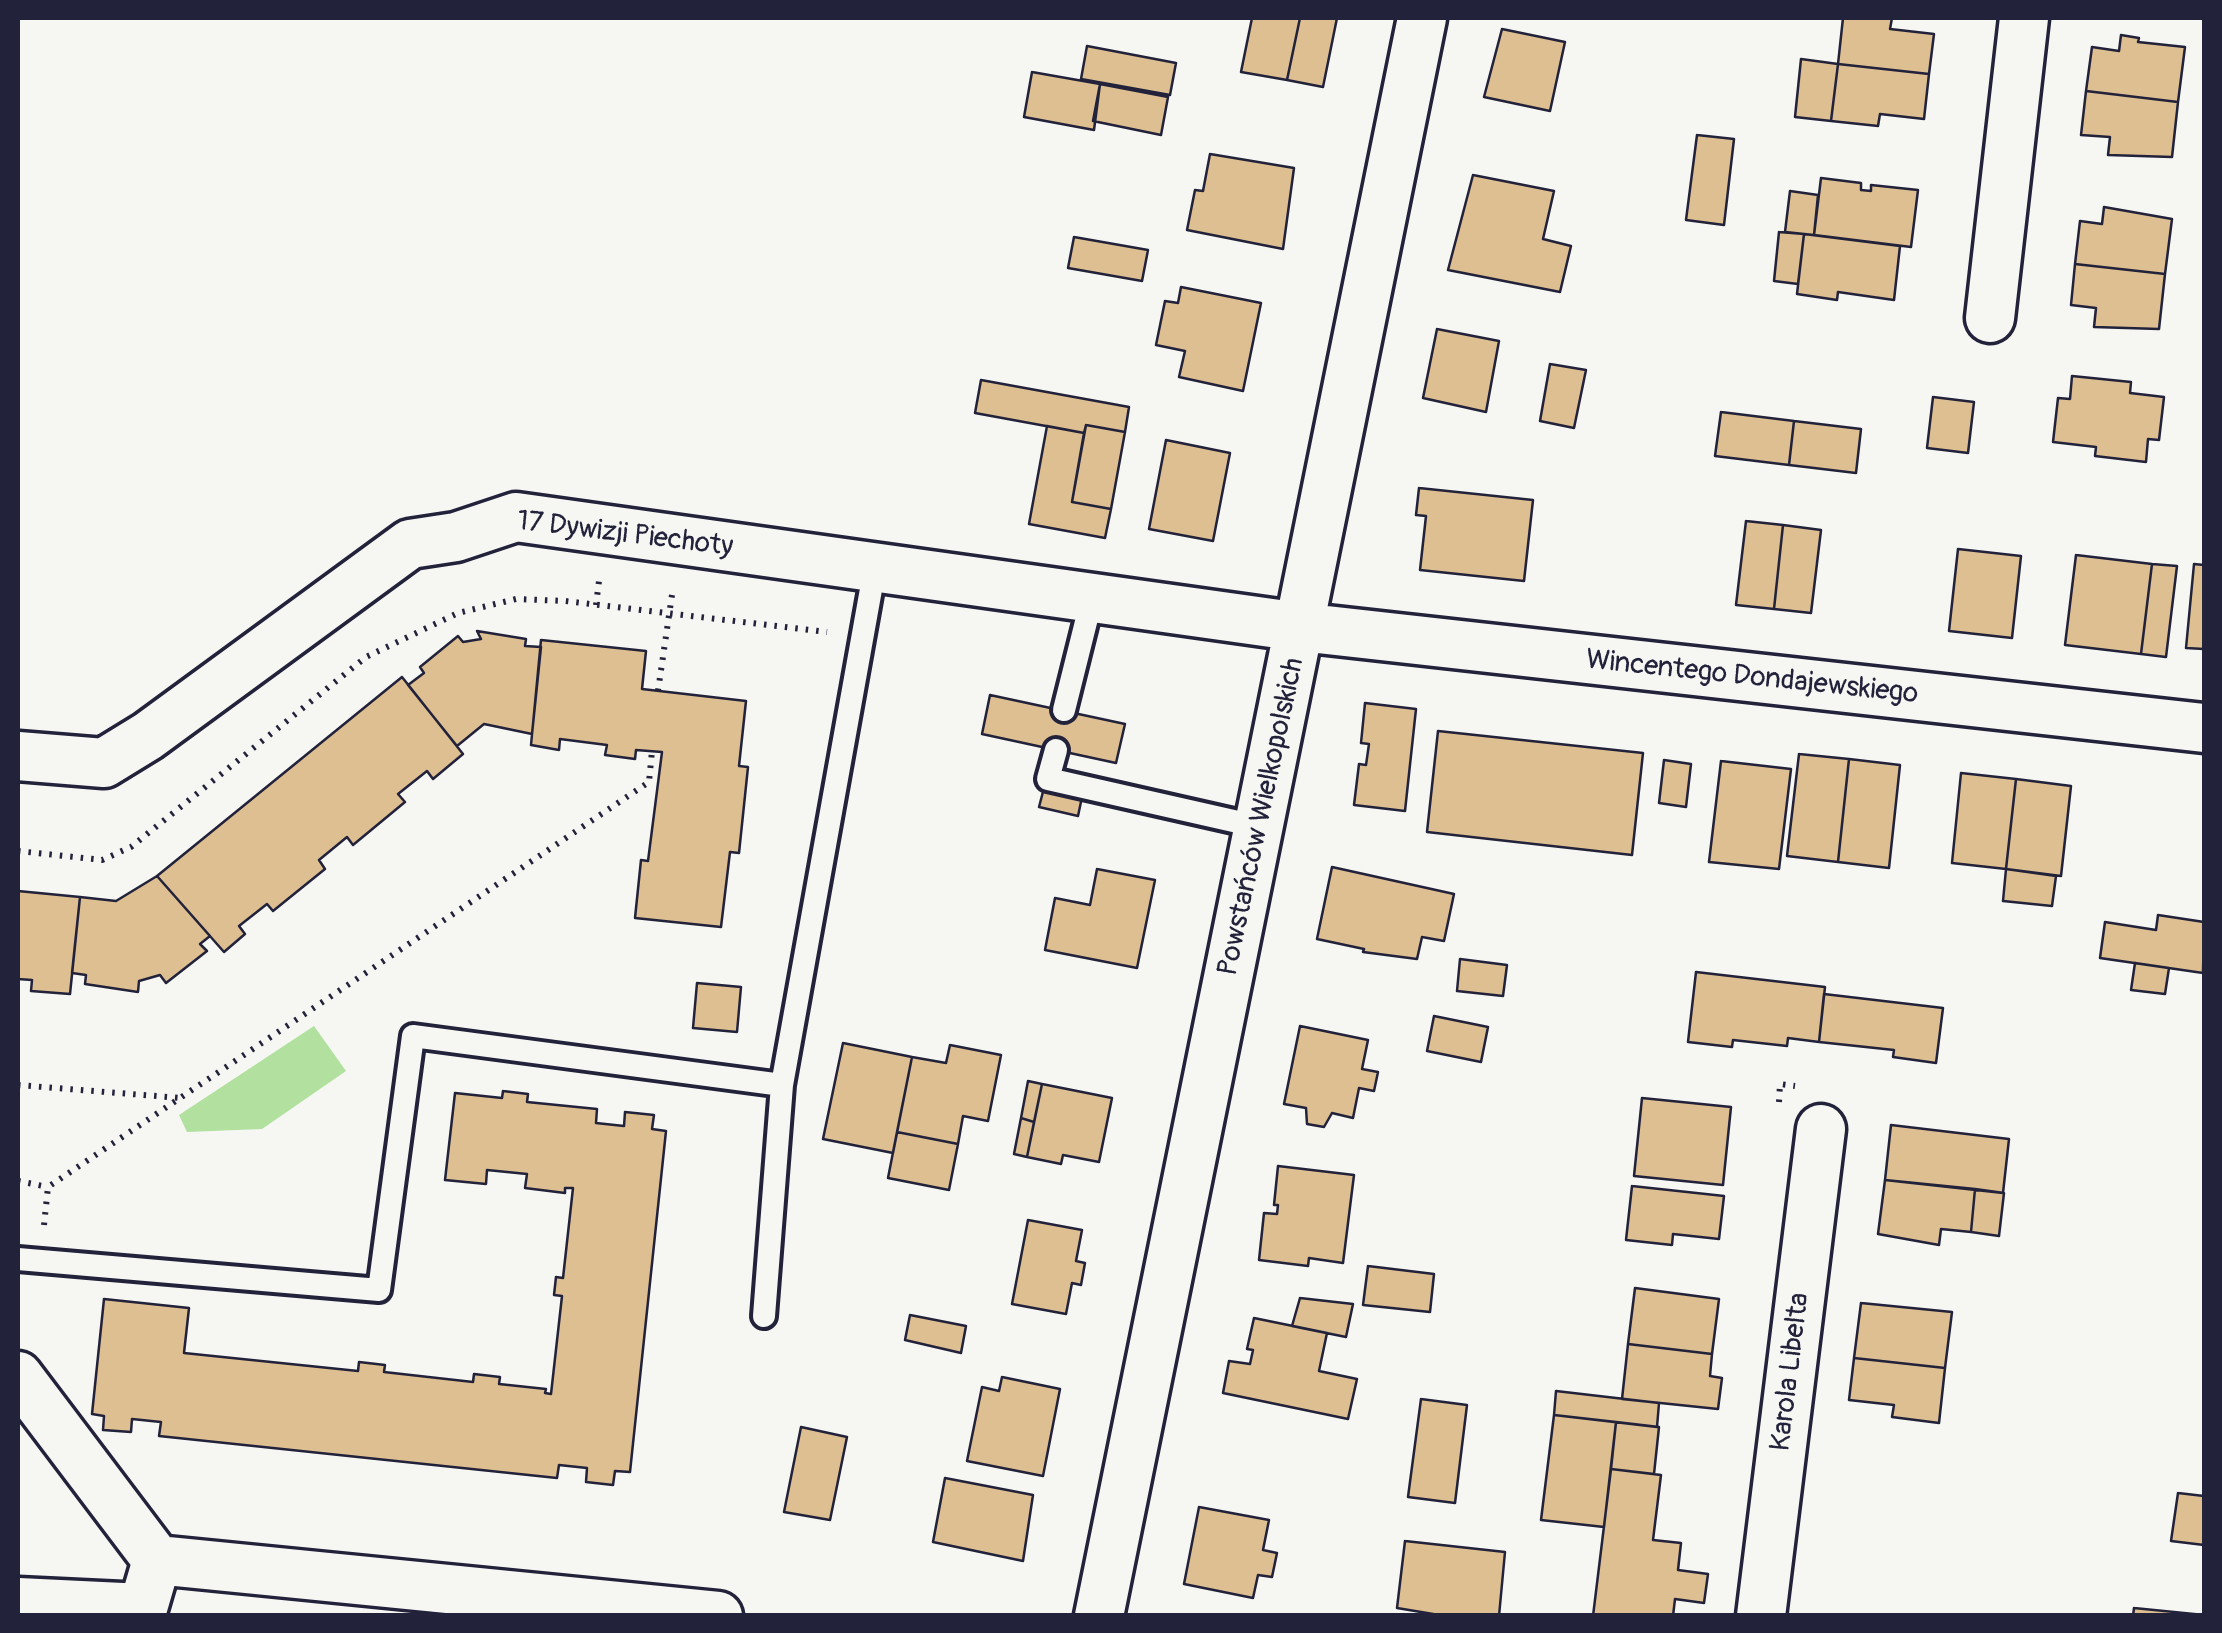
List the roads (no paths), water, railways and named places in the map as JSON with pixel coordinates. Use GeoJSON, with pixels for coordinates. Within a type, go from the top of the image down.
{"type":"FeatureCollection","features":[{"type":"Feature","properties":{"kind":"street","name":"Powstańców Wielkopolskich"},"geometry":{"type":"LineString","coordinates":[[1098,1616],[1422,18]]}},
{"type":"Feature","properties":{"kind":"street"},"geometry":{"type":"LineString","coordinates":[[1990,318],[2024,18]]}},
{"type":"Feature","properties":{"kind":"street","name":"17 Dywizji Piechoty"},"geometry":{"type":"LineString","coordinates":[[18,756],[104,763],[148,736],[410,544],[456,536],[516,517],[1300,628]]}},
{"type":"Feature","properties":{"kind":"street","name":"Wincentego Dondajewskiego"},"geometry":{"type":"LineString","coordinates":[[1300,628],[2204,728]]}},
{"type":"Feature","properties":{"kind":"street","name":"Karola Libelta"},"geometry":{"type":"LineString","coordinates":[[1761,1616],[1821,1129]]}},
{"type":"Feature","properties":{"kind":"street"},"geometry":{"type":"LineString","coordinates":[[18,1376],[158,1560],[718,1616]]}},
{"type":"Feature","properties":{"kind":"street"},"geometry":{"type":"LineString","coordinates":[[18,1602],[143,1612],[158,1560]]}},
{"type":"Feature","properties":{"kind":"lane"},"geometry":{"type":"LineString","coordinates":[[764,1316],[782,1085],[875,567]]}},
{"type":"Feature","properties":{"kind":"lane"},"geometry":{"type":"LineString","coordinates":[[1064,710],[1092,598]]}},
{"type":"Feature","properties":{"kind":"lane"},"geometry":{"type":"LineString","coordinates":[[1056,750],[1048,780],[1260,827]]}},
{"type":"Feature","properties":{"kind":"lane"},"geometry":{"type":"LineString","coordinates":[[29,1260],[379,1290],[413,1036],[782,1085]]}}]}
